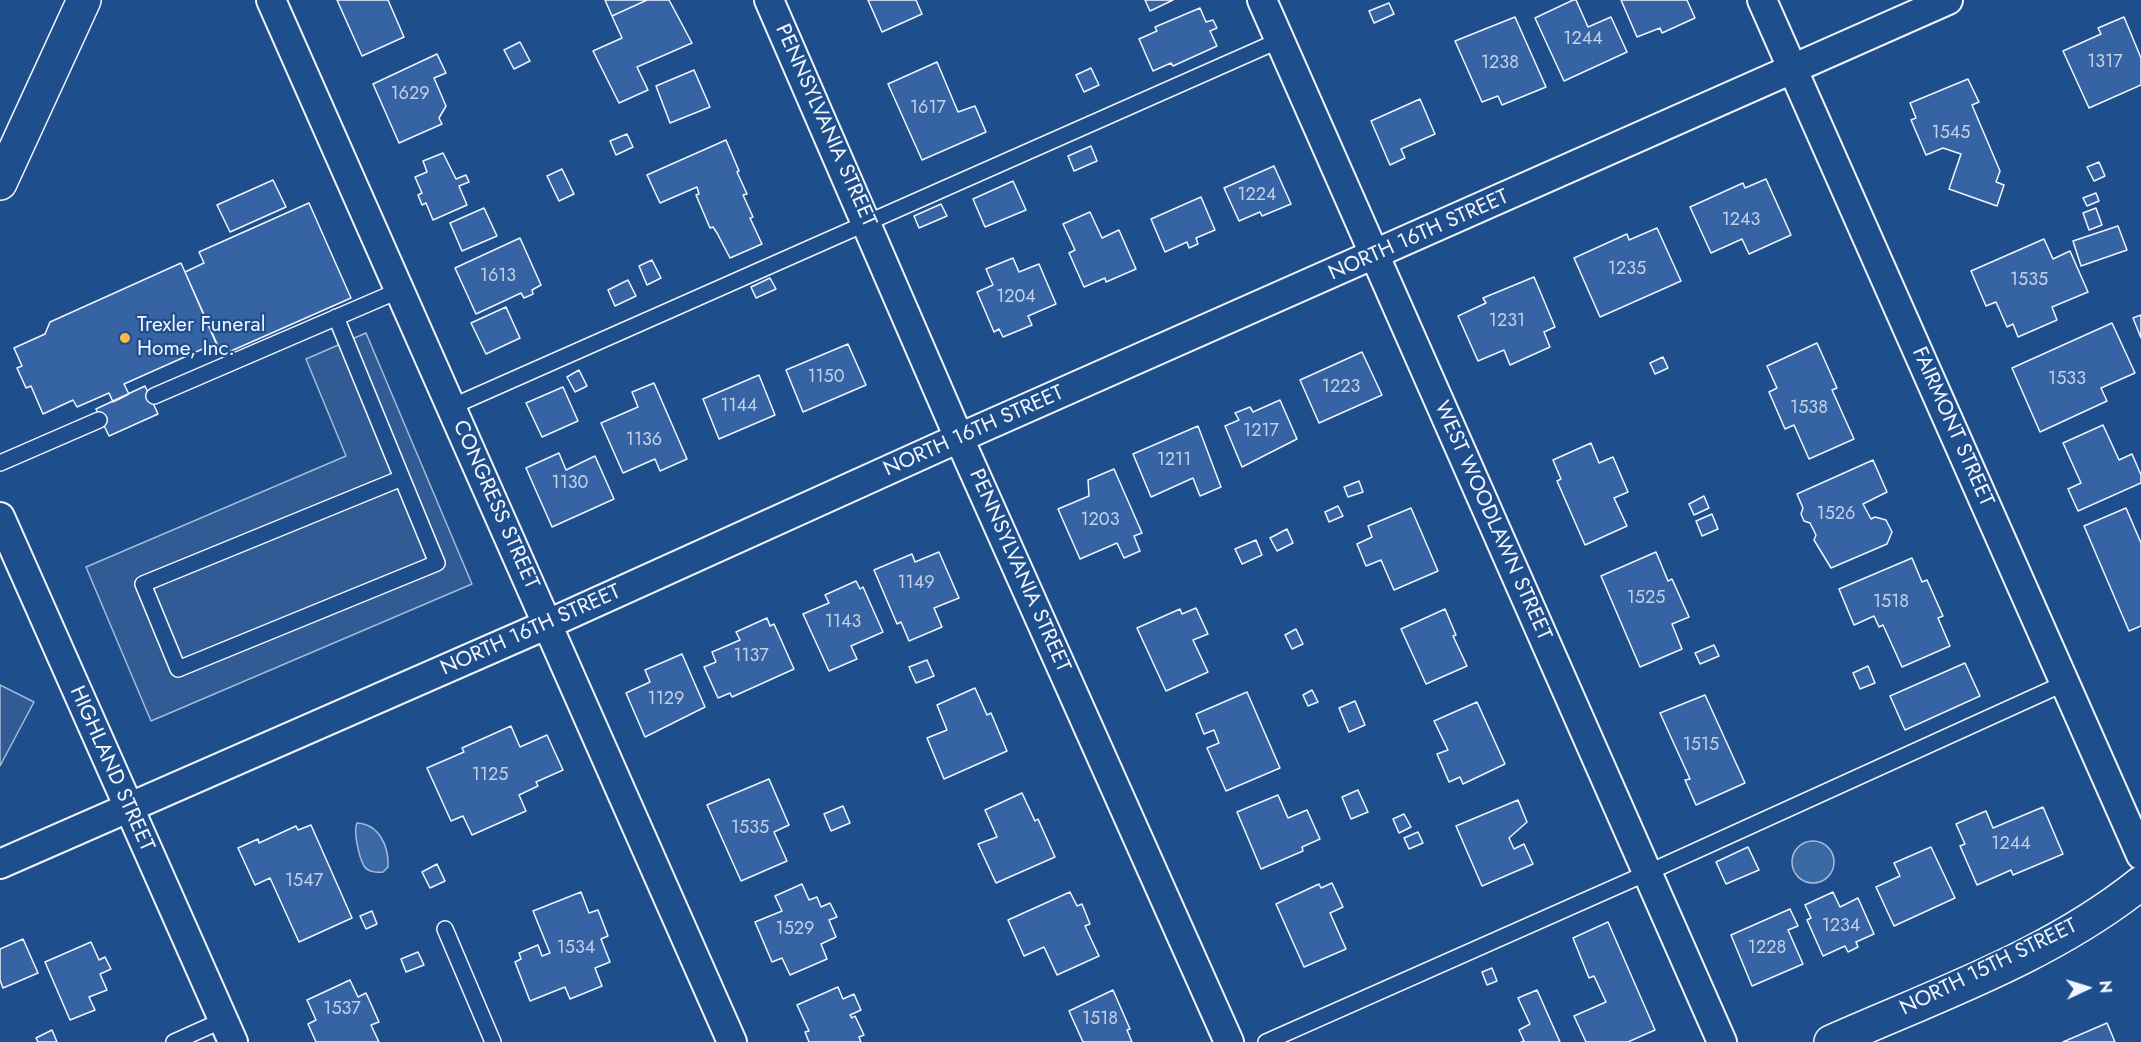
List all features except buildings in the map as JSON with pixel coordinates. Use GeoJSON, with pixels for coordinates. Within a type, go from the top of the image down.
{"type":"FeatureCollection","features":[{"type":"Feature","properties":{"kind":"main road"},"geometry":{"type":"LineString","coordinates":[[0,183],[84,0]]}},
{"type":"Feature","properties":{"kind":"main road","name":"NORTH 15TH STREET"},"geometry":{"type":"LineString","coordinates":[[1831,1042],[2026,955],[2097,915],[2141,883]]}},
{"type":"Feature","properties":{"kind":"street","name":"CONGRESS STREET"},"geometry":{"type":"LineString","coordinates":[[272,0],[732,1042]]}},
{"type":"Feature","properties":{"kind":"street","name":"PENNSYLVANIA STREET"},"geometry":{"type":"LineString","coordinates":[[769,0],[868,222],[959,438],[1229,1042]]}},
{"type":"Feature","properties":{"kind":"street","name":"WEST WOODLAWN STREET"},"geometry":{"type":"LineString","coordinates":[[1262,0],[1722,1042]]}},
{"type":"Feature","properties":{"kind":"street","name":"FAIRMONT STREET"},"geometry":{"type":"LineString","coordinates":[[1762,0],[2141,855]]}},
{"type":"Feature","properties":{"kind":"street","name":"NORTH 16TH STREET"},"geometry":{"type":"LineString","coordinates":[[0,864],[548,624],[959,438],[1376,256],[1948,0]]}},
{"type":"Feature","properties":{"kind":"street","name":"HIGHLAND STREET"},"geometry":{"type":"LineString","coordinates":[[0,517],[228,1031]]}},
{"type":"Feature","properties":{"kind":"lane"},"geometry":{"type":"LineString","coordinates":[[451,407],[1280,40]]}},
{"type":"Feature","properties":{"kind":"lane"},"geometry":{"type":"LineString","coordinates":[[154,396],[400,290]]}},
{"type":"Feature","properties":{"kind":"lane"},"geometry":{"type":"LineString","coordinates":[[336,317],[402,478],[436,563],[178,669],[143,584],[402,478]]}},
{"type":"Feature","properties":{"kind":"lane"},"geometry":{"type":"LineString","coordinates":[[0,463],[99,420]]}},
{"type":"Feature","properties":{"kind":"lane"},"geometry":{"type":"LineString","coordinates":[[1266,1042],[1647,873],[2065,683]]}},
{"type":"Feature","properties":{"kind":"lane"},"geometry":{"type":"LineString","coordinates":[[445,929],[493,1042]]}},
{"type":"Feature","properties":{"kind":"lane"},"geometry":{"type":"LineString","coordinates":[[174,1042],[228,1031]]}},
{"type":"Feature","properties":{"kind":"shaded area"},"geometry":{"type":"Polygon","coordinates":[[[366,333],[472,584],[151,721],[86,567],[346,456],[306,359],[366,333]]]}},
{"type":"Feature","properties":{"kind":"shaded area"},"geometry":{"type":"Polygon","coordinates":[[[0,685],[34,702],[0,766],[0,685]]]}},
{"type":"Feature","properties":{"kind":"shaded area"},"geometry":{"type":"Polygon","coordinates":[[[357,823],[371,827],[381,837],[388,859],[388,867],[383,872],[373,872],[364,866],[357,844],[357,823]]]}},
{"type":"Feature","properties":{"kind":"shaded area"},"geometry":{"type":"Polygon","coordinates":[[[1813,841],[1828,847],[1834,862],[1828,877],[1813,883],[1798,877],[1792,862],[1798,847],[1813,841]]]}},
{"type":"Feature","properties":{"kind":"place","name":"Trexler Funeral Home, Inc."},"geometry":{"type":"Point","coordinates":[125,338]}}]}
